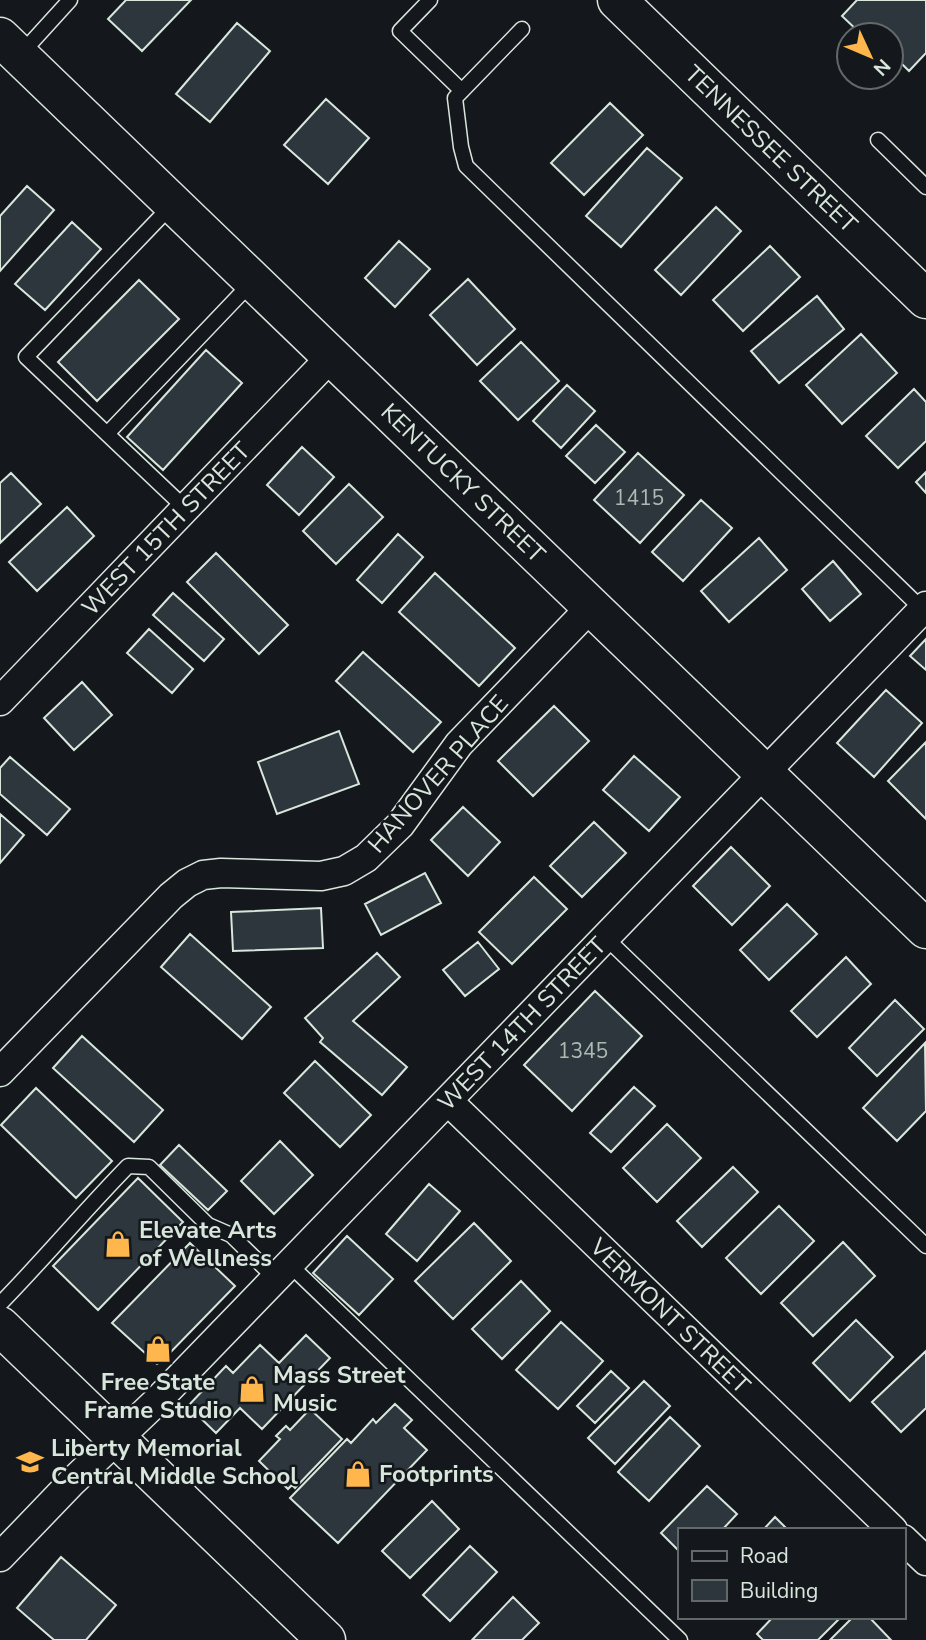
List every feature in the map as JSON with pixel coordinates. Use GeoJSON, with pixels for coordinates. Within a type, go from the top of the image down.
{"type":"FeatureCollection","features":[{"type":"Feature","properties":{"kind":"main road","name":"TENNESSEE STREET"},"geometry":{"type":"LineString","coordinates":[[617,0],[926,299]]}},
{"type":"Feature","properties":{"kind":"main road","name":"KENTUCKY STREET"},"geometry":{"type":"LineString","coordinates":[[10,47],[926,929]]}},
{"type":"Feature","properties":{"kind":"main road"},"geometry":{"type":"LineString","coordinates":[[0,1326],[326,1640]]}},
{"type":"Feature","properties":{"kind":"street","name":"WEST 15TH STREET"},"geometry":{"type":"LineString","coordinates":[[5,686],[186,508],[331,357]]}},
{"type":"Feature","properties":{"kind":"street","name":"HANOVER PLACE"},"geometry":{"type":"LineString","coordinates":[[0,1072],[187,883],[203,875],[221,873],[321,876],[344,871],[366,858],[400,825],[459,744],[591,607]]}},
{"type":"Feature","properties":{"kind":"street","name":"WEST 14TH STREET"},"geometry":{"type":"LineString","coordinates":[[0,1557],[283,1272],[925,610]]}},
{"type":"Feature","properties":{"kind":"street","name":"VERMONT STREET"},"geometry":{"type":"LineString","coordinates":[[447,1101],[891,1528]]}},
{"type":"Feature","properties":{"kind":"street"},"geometry":{"type":"LineString","coordinates":[[905,1541],[926,1561]]}},
{"type":"Feature","properties":{"kind":"lane"},"geometry":{"type":"LineString","coordinates":[[10,47],[71,0]]}},
{"type":"Feature","properties":{"kind":"lane"},"geometry":{"type":"LineString","coordinates":[[430,0],[400,31],[462,90]]}},
{"type":"Feature","properties":{"kind":"lane"},"geometry":{"type":"LineString","coordinates":[[522,29],[455,98],[461,147],[467,166],[527,228],[925,610]]}},
{"type":"Feature","properties":{"kind":"lane"},"geometry":{"type":"LineString","coordinates":[[878,140],[926,187]]}},
{"type":"Feature","properties":{"kind":"lane"},"geometry":{"type":"LineString","coordinates":[[173,204],[26,357],[186,508]]}},
{"type":"Feature","properties":{"kind":"lane"},"geometry":{"type":"LineString","coordinates":[[107,434],[253,281]]}},
{"type":"Feature","properties":{"kind":"lane"},"geometry":{"type":"LineString","coordinates":[[606,938],[926,1246]]}},
{"type":"Feature","properties":{"kind":"lane"},"geometry":{"type":"LineString","coordinates":[[0,1304],[128,1166],[149,1167],[208,1225],[230,1235],[283,1272],[680,1640]]}},
{"type":"Feature","properties":{"kind":"building"},"geometry":{"type":"Polygon","coordinates":[[[126,0],[191,0],[142,51],[108,19],[126,0]]]}},
{"type":"Feature","properties":{"kind":"building"},"geometry":{"type":"Polygon","coordinates":[[[857,0],[926,0],[926,53],[909,71],[905,67],[905,21],[847,21],[842,16],[857,0]]]}},
{"type":"Feature","properties":{"kind":"building"},"geometry":{"type":"Polygon","coordinates":[[[237,23],[270,51],[210,122],[176,94],[237,23]]]}},
{"type":"Feature","properties":{"kind":"building"},"geometry":{"type":"Polygon","coordinates":[[[326,99],[369,138],[328,184],[284,145],[326,99]]]}},
{"type":"Feature","properties":{"kind":"building"},"geometry":{"type":"Polygon","coordinates":[[[610,103],[643,135],[584,195],[551,163],[610,103]]]}},
{"type":"Feature","properties":{"kind":"building"},"geometry":{"type":"Polygon","coordinates":[[[647,148],[682,178],[621,247],[586,216],[647,148]]]}},
{"type":"Feature","properties":{"kind":"building"},"geometry":{"type":"Polygon","coordinates":[[[27,186],[54,210],[0,271],[0,216],[27,186]]]}},
{"type":"Feature","properties":{"kind":"building"},"geometry":{"type":"Polygon","coordinates":[[[716,207],[741,231],[681,295],[655,270],[716,207]]]}},
{"type":"Feature","properties":{"kind":"building"},"geometry":{"type":"Polygon","coordinates":[[[72,222],[101,249],[45,310],[15,284],[72,222]]]}},
{"type":"Feature","properties":{"kind":"building"},"geometry":{"type":"Polygon","coordinates":[[[399,241],[430,269],[395,307],[365,278],[399,241]]]}},
{"type":"Feature","properties":{"kind":"building"},"geometry":{"type":"Polygon","coordinates":[[[770,246],[800,277],[743,331],[713,300],[770,246]]]}},
{"type":"Feature","properties":{"kind":"building"},"geometry":{"type":"Polygon","coordinates":[[[468,279],[515,329],[477,365],[430,315],[468,279]]]}},
{"type":"Feature","properties":{"kind":"building"},"geometry":{"type":"Polygon","coordinates":[[[139,280],[179,319],[97,401],[58,362],[139,280]]]}},
{"type":"Feature","properties":{"kind":"building"},"geometry":{"type":"Polygon","coordinates":[[[817,296],[844,329],[779,383],[751,351],[817,296]]]}},
{"type":"Feature","properties":{"kind":"building"},"geometry":{"type":"Polygon","coordinates":[[[861,334],[897,373],[842,424],[806,385],[861,334]]]}},
{"type":"Feature","properties":{"kind":"building"},"geometry":{"type":"Polygon","coordinates":[[[521,342],[559,381],[518,420],[480,381],[521,342]]]}},
{"type":"Feature","properties":{"kind":"building"},"geometry":{"type":"Polygon","coordinates":[[[206,350],[242,383],[163,470],[127,437],[206,350]]]}},
{"type":"Feature","properties":{"kind":"building"},"geometry":{"type":"Polygon","coordinates":[[[567,385],[595,411],[561,448],[533,421],[567,385]]]}},
{"type":"Feature","properties":{"kind":"building"},"geometry":{"type":"Polygon","coordinates":[[[914,389],[926,402],[926,441],[898,468],[866,436],[914,389]]]}},
{"type":"Feature","properties":{"kind":"building"},"geometry":{"type":"Polygon","coordinates":[[[596,425],[625,452],[595,483],[566,456],[596,425]]]}},
{"type":"Feature","properties":{"kind":"building"},"geometry":{"type":"Polygon","coordinates":[[[302,447],[334,477],[299,515],[267,485],[302,447]]]}},
{"type":"Feature","properties":{"kind":"building"},"geometry":{"type":"Polygon","coordinates":[[[638,453],[684,495],[640,543],[594,500],[638,453]]]}},
{"type":"Feature","properties":{"kind":"building"},"geometry":{"type":"Polygon","coordinates":[[[926,472],[926,493],[916,482],[926,472]]]}},
{"type":"Feature","properties":{"kind":"building"},"geometry":{"type":"Polygon","coordinates":[[[11,473],[41,504],[0,543],[0,483],[11,473]]]}},
{"type":"Feature","properties":{"kind":"building"},"geometry":{"type":"Polygon","coordinates":[[[349,484],[383,517],[336,564],[303,531],[349,484]]]}},
{"type":"Feature","properties":{"kind":"building"},"geometry":{"type":"Polygon","coordinates":[[[701,500],[732,528],[683,581],[652,552],[701,500]]]}},
{"type":"Feature","properties":{"kind":"building"},"geometry":{"type":"Polygon","coordinates":[[[67,507],[94,536],[37,591],[9,562],[67,507]]]}},
{"type":"Feature","properties":{"kind":"building"},"geometry":{"type":"Polygon","coordinates":[[[398,534],[423,557],[382,603],[357,580],[398,534]]]}},
{"type":"Feature","properties":{"kind":"building"},"geometry":{"type":"Polygon","coordinates":[[[759,538],[787,570],[729,622],[701,591],[759,538]]]}},
{"type":"Feature","properties":{"kind":"building"},"geometry":{"type":"Polygon","coordinates":[[[216,553],[288,625],[259,654],[187,582],[216,553]]]}},
{"type":"Feature","properties":{"kind":"building"},"geometry":{"type":"Polygon","coordinates":[[[833,561],[861,594],[830,621],[802,589],[833,561]]]}},
{"type":"Feature","properties":{"kind":"building"},"geometry":{"type":"Polygon","coordinates":[[[435,573],[515,648],[479,686],[399,612],[435,573]]]}},
{"type":"Feature","properties":{"kind":"building"},"geometry":{"type":"Polygon","coordinates":[[[173,593],[224,639],[204,661],[153,615],[173,593]]]}},
{"type":"Feature","properties":{"kind":"building"},"geometry":{"type":"Polygon","coordinates":[[[149,629],[193,669],[172,693],[127,653],[149,629]]]}},
{"type":"Feature","properties":{"kind":"building"},"geometry":{"type":"Polygon","coordinates":[[[926,639],[926,670],[910,656],[926,639]]]}},
{"type":"Feature","properties":{"kind":"building"},"geometry":{"type":"Polygon","coordinates":[[[363,652],[441,722],[413,752],[336,681],[363,652]]]}},
{"type":"Feature","properties":{"kind":"building"},"geometry":{"type":"Polygon","coordinates":[[[82,682],[112,715],[74,750],[44,718],[82,682]]]}},
{"type":"Feature","properties":{"kind":"building"},"geometry":{"type":"Polygon","coordinates":[[[886,690],[922,723],[874,777],[837,743],[886,690]]]}},
{"type":"Feature","properties":{"kind":"building"},"geometry":{"type":"Polygon","coordinates":[[[554,706],[589,741],[533,796],[498,761],[554,706]]]}},
{"type":"Feature","properties":{"kind":"building"},"geometry":{"type":"Polygon","coordinates":[[[339,731],[359,784],[277,814],[258,762],[339,731]]]}},
{"type":"Feature","properties":{"kind":"building"},"geometry":{"type":"Polygon","coordinates":[[[926,742],[926,819],[888,781],[926,742]]]}},
{"type":"Feature","properties":{"kind":"building"},"geometry":{"type":"Polygon","coordinates":[[[634,756],[680,797],[649,831],[603,790],[634,756]]]}},
{"type":"Feature","properties":{"kind":"building"},"geometry":{"type":"Polygon","coordinates":[[[10,757],[70,809],[47,835],[0,794],[0,768],[10,757]]]}},
{"type":"Feature","properties":{"kind":"building"},"geometry":{"type":"Polygon","coordinates":[[[463,807],[500,842],[468,876],[431,840],[463,807]]]}},
{"type":"Feature","properties":{"kind":"building"},"geometry":{"type":"Polygon","coordinates":[[[0,814],[24,835],[0,863],[0,814]]]}},
{"type":"Feature","properties":{"kind":"building"},"geometry":{"type":"Polygon","coordinates":[[[594,822],[626,853],[582,897],[550,866],[594,822]]]}},
{"type":"Feature","properties":{"kind":"building"},"geometry":{"type":"Polygon","coordinates":[[[731,847],[770,886],[732,925],[693,886],[731,847]]]}},
{"type":"Feature","properties":{"kind":"building"},"geometry":{"type":"Polygon","coordinates":[[[425,873],[441,903],[381,935],[365,904],[425,873]]]}},
{"type":"Feature","properties":{"kind":"building"},"geometry":{"type":"Polygon","coordinates":[[[534,877],[567,909],[512,964],[479,932],[534,877]]]}},
{"type":"Feature","properties":{"kind":"building"},"geometry":{"type":"Polygon","coordinates":[[[787,904],[817,934],[769,980],[740,950],[787,904]]]}},
{"type":"Feature","properties":{"kind":"building"},"geometry":{"type":"Polygon","coordinates":[[[321,908],[323,948],[233,951],[231,912],[321,908]]]}},
{"type":"Feature","properties":{"kind":"building"},"geometry":{"type":"Polygon","coordinates":[[[190,934],[271,1007],[242,1039],[161,967],[190,934]]]}},
{"type":"Feature","properties":{"kind":"building"},"geometry":{"type":"Polygon","coordinates":[[[478,942],[499,969],[465,996],[443,970],[478,942]]]}},
{"type":"Feature","properties":{"kind":"building"},"geometry":{"type":"Polygon","coordinates":[[[377,953],[400,977],[353,1021],[407,1067],[382,1095],[320,1042],[323,1038],[305,1018],[377,953]]]}},
{"type":"Feature","properties":{"kind":"building"},"geometry":{"type":"Polygon","coordinates":[[[846,957],[871,984],[817,1037],[791,1011],[846,957]]]}},
{"type":"Feature","properties":{"kind":"building"},"geometry":{"type":"Polygon","coordinates":[[[595,991],[642,1036],[572,1111],[524,1065],[595,991]]]}},
{"type":"Feature","properties":{"kind":"building"},"geometry":{"type":"Polygon","coordinates":[[[895,1000],[924,1029],[877,1076],[849,1048],[895,1000]]]}},
{"type":"Feature","properties":{"kind":"building"},"geometry":{"type":"Polygon","coordinates":[[[82,1036],[163,1110],[134,1142],[53,1068],[82,1036]]]}},
{"type":"Feature","properties":{"kind":"building"},"geometry":{"type":"Polygon","coordinates":[[[925,1043],[926,1111],[897,1141],[863,1108],[925,1043]]]}},
{"type":"Feature","properties":{"kind":"building"},"geometry":{"type":"Polygon","coordinates":[[[315,1061],[371,1115],[340,1147],[284,1093],[315,1061]]]}},
{"type":"Feature","properties":{"kind":"building"},"geometry":{"type":"Polygon","coordinates":[[[634,1087],[655,1106],[611,1152],[590,1133],[634,1087]]]}},
{"type":"Feature","properties":{"kind":"building"},"geometry":{"type":"Polygon","coordinates":[[[36,1088],[112,1161],[76,1198],[1,1125],[36,1088]]]}},
{"type":"Feature","properties":{"kind":"building"},"geometry":{"type":"Polygon","coordinates":[[[667,1124],[701,1158],[657,1202],[623,1168],[667,1124]]]}},
{"type":"Feature","properties":{"kind":"building"},"geometry":{"type":"Polygon","coordinates":[[[280,1141],[313,1175],[274,1214],[241,1181],[280,1141]]]}},
{"type":"Feature","properties":{"kind":"building"},"geometry":{"type":"Polygon","coordinates":[[[179,1145],[227,1191],[208,1210],[160,1165],[179,1145]]]}},
{"type":"Feature","properties":{"kind":"building"},"geometry":{"type":"Polygon","coordinates":[[[733,1167],[758,1192],[702,1247],[677,1221],[733,1167]]]}},
{"type":"Feature","properties":{"kind":"building","name":"Elevate Arts of Wellness"},"geometry":{"type":"Polygon","coordinates":[[[138,1178],[183,1222],[98,1310],[53,1266],[138,1178]]]}},
{"type":"Feature","properties":{"kind":"building"},"geometry":{"type":"Polygon","coordinates":[[[429,1184],[460,1211],[417,1261],[386,1234],[429,1184]]]}},
{"type":"Feature","properties":{"kind":"building"},"geometry":{"type":"Polygon","coordinates":[[[779,1206],[814,1241],[761,1294],[726,1258],[779,1206]]]}},
{"type":"Feature","properties":{"kind":"building"},"geometry":{"type":"Polygon","coordinates":[[[474,1223],[511,1261],[453,1319],[415,1281],[474,1223]]]}},
{"type":"Feature","properties":{"kind":"building"},"geometry":{"type":"Polygon","coordinates":[[[347,1236],[393,1279],[359,1315],[313,1273],[347,1236]]]}},
{"type":"Feature","properties":{"kind":"building"},"geometry":{"type":"Polygon","coordinates":[[[843,1242],[875,1276],[813,1336],[781,1303],[843,1242]]]}},
{"type":"Feature","properties":{"kind":"building"},"geometry":{"type":"Polygon","coordinates":[[[190,1243],[235,1286],[157,1364],[112,1323],[190,1243]]]}},
{"type":"Feature","properties":{"kind":"building"},"geometry":{"type":"Polygon","coordinates":[[[521,1281],[550,1311],[502,1359],[472,1329],[521,1281]]]}},
{"type":"Feature","properties":{"kind":"building"},"geometry":{"type":"Polygon","coordinates":[[[856,1320],[893,1357],[850,1401],[813,1363],[856,1320]]]}},
{"type":"Feature","properties":{"kind":"building"},"geometry":{"type":"Polygon","coordinates":[[[561,1322],[603,1361],[558,1409],[516,1370],[561,1322]]]}},
{"type":"Feature","properties":{"kind":"building","name":"Mass Street Music"},"geometry":{"type":"Polygon","coordinates":[[[306,1335],[330,1358],[262,1429],[240,1408],[216,1433],[188,1406],[226,1366],[233,1373],[260,1345],[279,1363],[306,1335]]]}},
{"type":"Feature","properties":{"kind":"building"},"geometry":{"type":"Polygon","coordinates":[[[926,1351],[926,1408],[901,1432],[872,1402],[926,1351]]]}},
{"type":"Feature","properties":{"kind":"building"},"geometry":{"type":"Polygon","coordinates":[[[611,1371],[629,1388],[595,1423],[577,1406],[611,1371]]]}},
{"type":"Feature","properties":{"kind":"building"},"geometry":{"type":"Polygon","coordinates":[[[644,1381],[670,1406],[615,1464],[588,1438],[644,1381]]]}},
{"type":"Feature","properties":{"kind":"building","name":"Footprints"},"geometry":{"type":"Polygon","coordinates":[[[395,1404],[412,1420],[404,1428],[427,1450],[338,1543],[290,1498],[347,1439],[351,1443],[373,1419],[376,1423],[395,1404]]]}},
{"type":"Feature","properties":{"kind":"building"},"geometry":{"type":"Polygon","coordinates":[[[310,1409],[342,1439],[295,1488],[292,1485],[288,1489],[259,1461],[280,1439],[276,1436],[286,1426],[290,1430],[310,1409]]]}},
{"type":"Feature","properties":{"kind":"building"},"geometry":{"type":"Polygon","coordinates":[[[670,1417],[700,1446],[649,1501],[618,1472],[670,1417]]]}},
{"type":"Feature","properties":{"kind":"building"},"geometry":{"type":"Polygon","coordinates":[[[707,1486],[737,1514],[724,1528],[678,1528],[678,1550],[661,1533],[707,1486]]]}},
{"type":"Feature","properties":{"kind":"building"},"geometry":{"type":"Polygon","coordinates":[[[432,1501],[459,1529],[410,1578],[382,1551],[432,1501]]]}},
{"type":"Feature","properties":{"kind":"building"},"geometry":{"type":"Polygon","coordinates":[[[775,1517],[786,1528],[765,1528],[775,1517]]]}},
{"type":"Feature","properties":{"kind":"building"},"geometry":{"type":"Polygon","coordinates":[[[470,1546],[497,1572],[450,1621],[423,1595],[470,1546]]]}},
{"type":"Feature","properties":{"kind":"building"},"geometry":{"type":"Polygon","coordinates":[[[61,1557],[116,1605],[86,1640],[54,1640],[17,1608],[61,1557]]]}},
{"type":"Feature","properties":{"kind":"building"},"geometry":{"type":"Polygon","coordinates":[[[513,1597],[539,1623],[522,1640],[472,1640],[513,1597]]]}},
{"type":"Feature","properties":{"kind":"building"},"geometry":{"type":"Polygon","coordinates":[[[771,1619],[839,1619],[818,1640],[763,1640],[757,1634],[771,1619]]]}},
{"type":"Feature","properties":{"kind":"building"},"geometry":{"type":"Polygon","coordinates":[[[851,1619],[871,1619],[891,1640],[830,1640],[851,1619]]]}},
{"type":"Feature","properties":{"kind":"place","name":"Elevate Arts of Wellness"},"geometry":{"type":"Point","coordinates":[118,1244]}},
{"type":"Feature","properties":{"kind":"place","name":"Free State Frame Studio"},"geometry":{"type":"Point","coordinates":[158,1349]}},
{"type":"Feature","properties":{"kind":"place","name":"Mass Street Music"},"geometry":{"type":"Point","coordinates":[252,1389]}},
{"type":"Feature","properties":{"kind":"place","name":"Liberty Memorial Central Middle School"},"geometry":{"type":"Point","coordinates":[30,1462]}},
{"type":"Feature","properties":{"kind":"place","name":"Footprints"},"geometry":{"type":"Point","coordinates":[358,1474]}}]}
